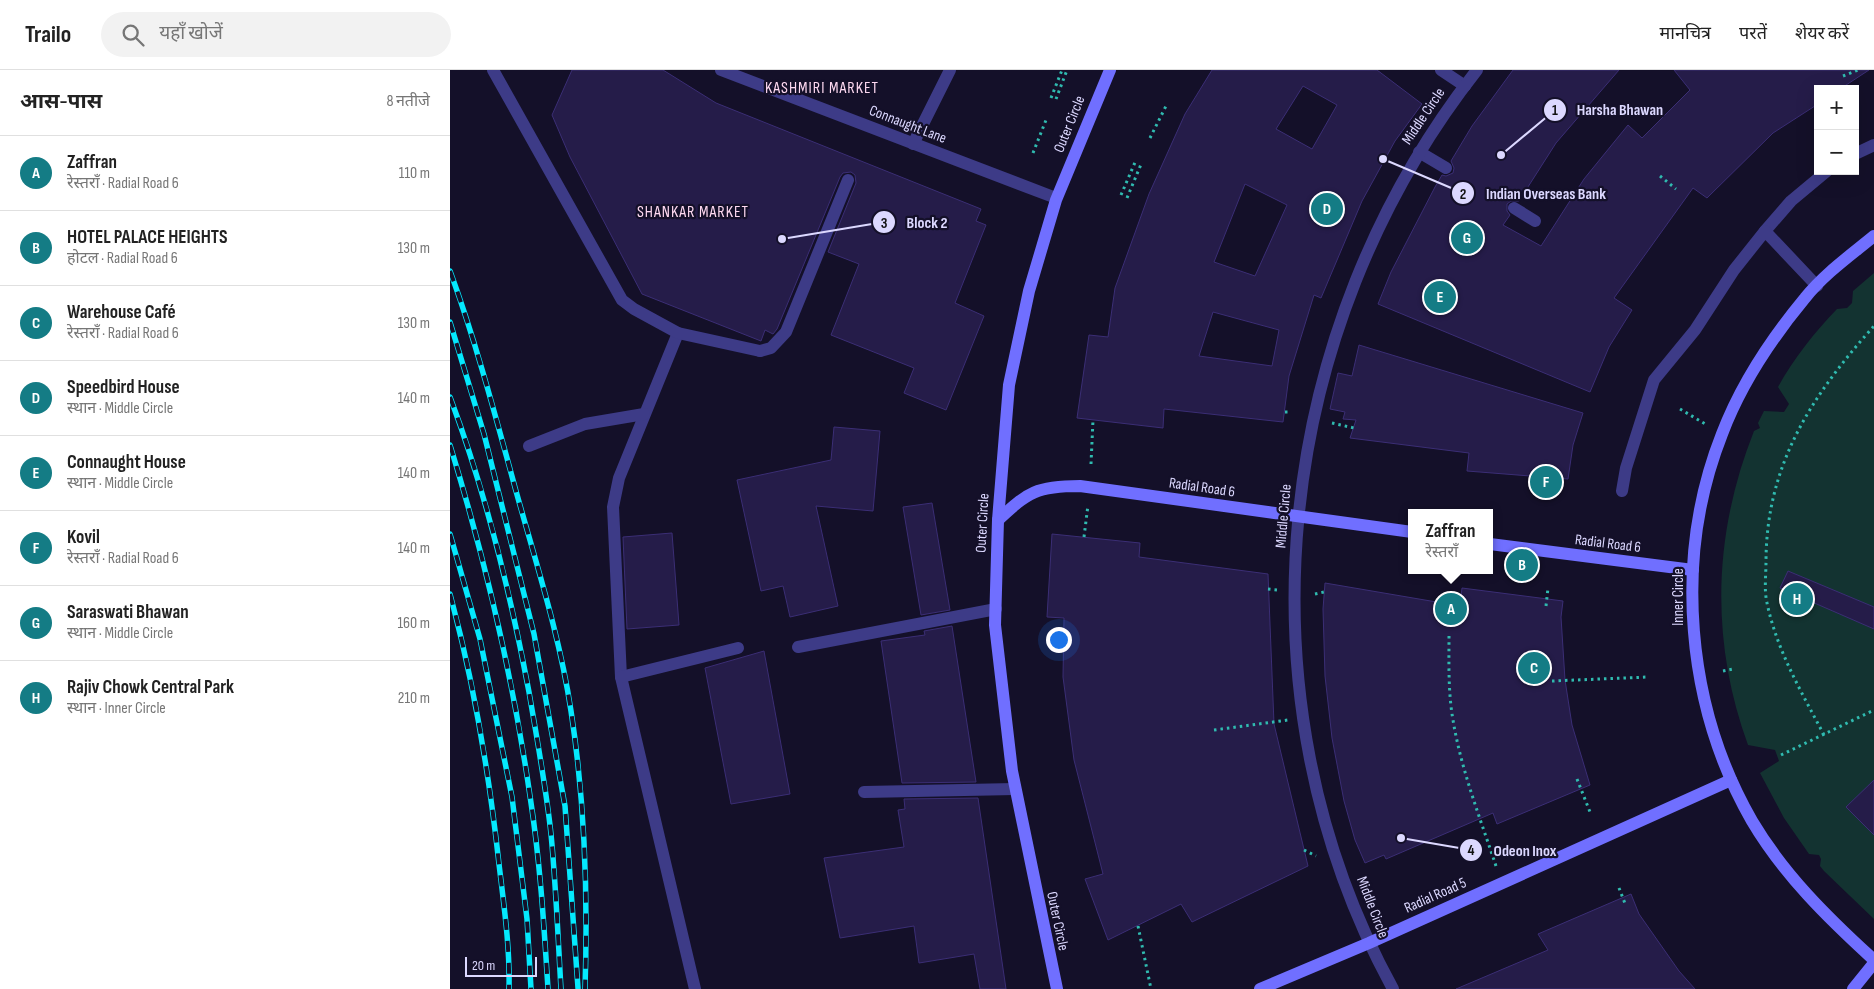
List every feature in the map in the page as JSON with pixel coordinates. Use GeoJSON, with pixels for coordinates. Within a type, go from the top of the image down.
{"type":"FeatureCollection","features":[{"type":"Feature","properties":{"kind":"street"},"geometry":{"type":"LineString","coordinates":[[494,70],[622,300],[678,333],[760,351],[771,348],[786,332],[848,180]]}},
{"type":"Feature","properties":{"kind":"street","name":"Connaught Lane"},"geometry":{"type":"LineString","coordinates":[[721,70],[1056,198]]}},
{"type":"Feature","properties":{"kind":"street"},"geometry":{"type":"LineString","coordinates":[[913,144],[950,70]]}},
{"type":"Feature","properties":{"kind":"street","name":"Outer Circle"},"geometry":{"type":"LineString","coordinates":[[1057,989],[1015,789],[995,625],[998,520],[1009,385],[1028,291],[1056,198],[1110,70]]}},
{"type":"Feature","properties":{"kind":"street"},"geometry":{"type":"LineString","coordinates":[[1441,70],[1465,86]]}},
{"type":"Feature","properties":{"kind":"street","name":"Middle Circle"},"geometry":{"type":"LineString","coordinates":[[1393,989],[1369,943],[1335,853],[1318,792],[1304,718],[1296,655],[1294,602],[1297,516],[1308,442],[1322,377],[1348,297],[1377,228],[1419,152],[1477,70]]}},
{"type":"Feature","properties":{"kind":"street"},"geometry":{"type":"LineString","coordinates":[[1859,152],[1874,145]]}},
{"type":"Feature","properties":{"kind":"street"},"geometry":{"type":"LineString","coordinates":[[1419,152],[1446,168]]}},
{"type":"Feature","properties":{"kind":"street"},"geometry":{"type":"LineString","coordinates":[[1622,490],[1626,468],[1654,380],[1695,330],[1734,270],[1765,231],[1791,201],[1822,175]]}},
{"type":"Feature","properties":{"kind":"street"},"geometry":{"type":"LineString","coordinates":[[1514,208],[1535,221]]}},
{"type":"Feature","properties":{"kind":"street"},"geometry":{"type":"LineString","coordinates":[[1765,231],[1817,286]]}},
{"type":"Feature","properties":{"kind":"street","name":"Inner Circle"},"geometry":{"type":"LineString","coordinates":[[1874,236],[1806,296],[1758,361],[1722,434],[1702,501],[1692,570],[1694,641],[1700,677],[1712,729],[1731,780],[1753,821],[1778,860],[1807,897],[1874,961]]}},
{"type":"Feature","properties":{"kind":"street"},"geometry":{"type":"LineString","coordinates":[[678,333],[619,478],[613,507],[620,677],[696,989]]}},
{"type":"Feature","properties":{"kind":"street"},"geometry":{"type":"LineString","coordinates":[[529,446],[585,424],[644,414]]}},
{"type":"Feature","properties":{"kind":"street","name":"Radial Road 6"},"geometry":{"type":"LineString","coordinates":[[998,520],[1022,498],[1036,491],[1064,486],[1408,531]]}},
{"type":"Feature","properties":{"kind":"street","name":"Radial Road 6"},"geometry":{"type":"LineString","coordinates":[[1493,544],[1692,570]]}},
{"type":"Feature","properties":{"kind":"street"},"geometry":{"type":"LineString","coordinates":[[798,647],[996,609]]}},
{"type":"Feature","properties":{"kind":"street"},"geometry":{"type":"LineString","coordinates":[[620,677],[738,648]]}},
{"type":"Feature","properties":{"kind":"street","name":"Radial Road 5"},"geometry":{"type":"LineString","coordinates":[[1260,989],[1369,943],[1731,780]]}},
{"type":"Feature","properties":{"kind":"street"},"geometry":{"type":"LineString","coordinates":[[864,792],[1015,789]]}},
{"type":"Feature","properties":{"kind":"street"},"geometry":{"type":"LineString","coordinates":[[1853,989],[1874,961]]}},
{"type":"Feature","properties":{"kind":"path"},"geometry":{"type":"LineString","coordinates":[[1051,98],[1062,70]]}},
{"type":"Feature","properties":{"kind":"path"},"geometry":{"type":"LineString","coordinates":[[1056,99],[1067,70]]}},
{"type":"Feature","properties":{"kind":"path"},"geometry":{"type":"LineString","coordinates":[[1843,76],[1858,70]]}},
{"type":"Feature","properties":{"kind":"path"},"geometry":{"type":"LineString","coordinates":[[1150,138],[1166,106]]}},
{"type":"Feature","properties":{"kind":"path"},"geometry":{"type":"LineString","coordinates":[[1032,152],[1046,120]]}},
{"type":"Feature","properties":{"kind":"path"},"geometry":{"type":"LineString","coordinates":[[1121,195],[1136,160]]}},
{"type":"Feature","properties":{"kind":"path"},"geometry":{"type":"LineString","coordinates":[[1127,198],[1142,162]]}},
{"type":"Feature","properties":{"kind":"path"},"geometry":{"type":"LineString","coordinates":[[1660,176],[1676,189]]}},
{"type":"Feature","properties":{"kind":"path"},"geometry":{"type":"LineString","coordinates":[[1824,736],[1780,648],[1766,602],[1766,552],[1771,501],[1790,448],[1809,409],[1842,362],[1874,326]]}},
{"type":"Feature","properties":{"kind":"path"},"geometry":{"type":"LineString","coordinates":[[1680,409],[1722,434]]}},
{"type":"Feature","properties":{"kind":"path"},"geometry":{"type":"LineString","coordinates":[[1285,412],[1290,412]]}},
{"type":"Feature","properties":{"kind":"path"},"geometry":{"type":"LineString","coordinates":[[1091,464],[1093,420]]}},
{"type":"Feature","properties":{"kind":"path"},"geometry":{"type":"LineString","coordinates":[[1323,421],[1354,428]]}},
{"type":"Feature","properties":{"kind":"path"},"geometry":{"type":"LineString","coordinates":[[1554,488],[1556,469]]}},
{"type":"Feature","properties":{"kind":"path"},"geometry":{"type":"LineString","coordinates":[[1084,537],[1089,497]]}},
{"type":"Feature","properties":{"kind":"path"},"geometry":{"type":"LineString","coordinates":[[1546,606],[1548,588]]}},
{"type":"Feature","properties":{"kind":"path"},"geometry":{"type":"LineString","coordinates":[[1268,589],[1278,590]]}},
{"type":"Feature","properties":{"kind":"path"},"geometry":{"type":"LineString","coordinates":[[1450,636],[1449,673],[1452,719],[1472,792],[1501,883]]}},
{"type":"Feature","properties":{"kind":"path"},"geometry":{"type":"LineString","coordinates":[[1723,671],[1733,668]]}},
{"type":"Feature","properties":{"kind":"path"},"geometry":{"type":"LineString","coordinates":[[1552,681],[1648,677]]}},
{"type":"Feature","properties":{"kind":"path"},"geometry":{"type":"LineString","coordinates":[[1781,755],[1824,736],[1874,710]]}},
{"type":"Feature","properties":{"kind":"path"},"geometry":{"type":"LineString","coordinates":[[1214,730],[1304,718]]}},
{"type":"Feature","properties":{"kind":"path"},"geometry":{"type":"LineString","coordinates":[[1577,778],[1590,812]]}},
{"type":"Feature","properties":{"kind":"path"},"geometry":{"type":"LineString","coordinates":[[1304,850],[1316,856]]}},
{"type":"Feature","properties":{"kind":"path"},"geometry":{"type":"LineString","coordinates":[[1619,888],[1626,906]]}},
{"type":"Feature","properties":{"kind":"path"},"geometry":{"type":"LineString","coordinates":[[1138,926],[1151,989]]}},
{"type":"Feature","properties":{"kind":"green space"},"geometry":{"type":"Polygon","coordinates":[[[1874,273],[1874,919],[1824,871],[1820,866],[1821,859],[1819,855],[1809,854],[1784,818],[1760,773],[1779,761],[1775,750],[1748,745],[1727,667],[1722,627],[1721,588],[1724,548],[1730,509],[1740,470],[1754,431],[1760,428],[1758,423],[1764,411],[1784,412],[1789,404],[1778,387],[1791,366],[1805,346],[1837,309],[1847,308],[1852,303],[1853,291],[1874,273]]]}},
{"type":"Feature","properties":{"kind":"building"},"geometry":{"type":"Polygon","coordinates":[[[572,70],[663,70],[716,103],[981,209],[976,221],[986,225],[955,303],[984,316],[946,410],[904,393],[914,368],[831,335],[859,264],[828,252],[856,183],[855,175],[851,172],[843,173],[840,177],[777,329],[773,334],[765,330],[761,341],[642,294],[570,157],[552,115],[572,70]]]}},
{"type":"Feature","properties":{"kind":"building"},"geometry":{"type":"Polygon","coordinates":[[[1212,70],[1377,70],[1422,104],[1395,141],[1362,201],[1321,298],[1314,295],[1289,376],[1283,422],[1164,409],[1163,428],[1077,418],[1089,335],[1108,337],[1115,288],[1149,194],[1185,114],[1212,70]],[[1303,86],[1276,129],[1312,149],[1337,105],[1303,86]],[[1245,184],[1214,262],[1255,276],[1287,205],[1245,184]],[[1213,312],[1199,356],[1272,366],[1279,330],[1213,312]]]}},
{"type":"Feature","properties":{"kind":"building"},"geometry":{"type":"Polygon","coordinates":[[[1513,70],[1619,70],[1556,143],[1519,201],[1511,201],[1507,204],[1507,211],[1510,215],[1503,225],[1541,246],[1584,179],[1628,125],[1642,138],[1690,90],[1674,70],[1869,70],[1846,85],[1814,85],[1814,107],[1773,133],[1707,198],[1693,188],[1614,298],[1632,310],[1609,347],[1590,392],[1378,304],[1391,272],[1435,187],[1442,175],[1446,176],[1453,173],[1454,168],[1451,161],[1472,126],[1513,70]]]}},
{"type":"Feature","properties":{"kind":"building"},"geometry":{"type":"Polygon","coordinates":[[[1359,345],[1583,413],[1573,445],[1568,479],[1467,471],[1469,453],[1350,438],[1356,420],[1343,419],[1345,412],[1330,409],[1338,373],[1352,376],[1359,345]]]}},
{"type":"Feature","properties":{"kind":"building"},"geometry":{"type":"Polygon","coordinates":[[[834,427],[880,431],[873,511],[816,506],[838,606],[790,617],[783,586],[761,591],[737,480],[831,460],[834,427]]]}},
{"type":"Feature","properties":{"kind":"building"},"geometry":{"type":"Polygon","coordinates":[[[932,503],[950,610],[921,615],[903,507],[932,503]]]}},
{"type":"Feature","properties":{"kind":"building"},"geometry":{"type":"Polygon","coordinates":[[[672,533],[679,625],[627,629],[623,537],[672,533]]]}},
{"type":"Feature","properties":{"kind":"building"},"geometry":{"type":"Polygon","coordinates":[[[1052,534],[1140,543],[1139,557],[1268,574],[1274,724],[1308,866],[1192,922],[1181,904],[1108,940],[1085,879],[1103,874],[1074,760],[1063,677],[1064,618],[1047,617],[1052,534]]]}},
{"type":"Feature","properties":{"kind":"building"},"geometry":{"type":"Polygon","coordinates":[[[1788,571],[1874,607],[1874,629],[1780,588],[1788,571]]]}},
{"type":"Feature","properties":{"kind":"building"},"geometry":{"type":"Polygon","coordinates":[[[1325,583],[1460,606],[1462,588],[1563,601],[1561,617],[1565,680],[1572,725],[1590,785],[1497,824],[1493,813],[1386,859],[1384,855],[1365,863],[1355,840],[1344,801],[1332,738],[1325,676],[1323,609],[1325,583]]]}},
{"type":"Feature","properties":{"kind":"building"},"geometry":{"type":"Polygon","coordinates":[[[952,626],[976,782],[902,783],[881,641],[925,635],[924,631],[952,626]]]}},
{"type":"Feature","properties":{"kind":"building"},"geometry":{"type":"Polygon","coordinates":[[[764,651],[790,794],[731,804],[705,668],[764,651]]]}},
{"type":"Feature","properties":{"kind":"building"},"geometry":{"type":"Polygon","coordinates":[[[1874,780],[1874,835],[1846,807],[1874,780]]]}},
{"type":"Feature","properties":{"kind":"building"},"geometry":{"type":"Polygon","coordinates":[[[978,798],[1006,989],[980,989],[974,954],[919,963],[914,926],[840,938],[824,858],[904,847],[898,810],[905,809],[904,799],[978,798]]]}},
{"type":"Feature","properties":{"kind":"building"},"geometry":{"type":"Polygon","coordinates":[[[1631,894],[1639,914],[1679,971],[1695,989],[1456,989],[1548,950],[1538,934],[1631,894]]]}},
{"type":"Feature","properties":{"kind":"railway"},"geometry":{"type":"LineString","coordinates":[[450,271],[493,408],[561,656],[571,711],[580,780],[586,885],[585,989]]}},
{"type":"Feature","properties":{"kind":"railway"},"geometry":{"type":"LineString","coordinates":[[450,322],[484,434],[534,634],[565,806],[578,988]]}},
{"type":"Feature","properties":{"kind":"railway"},"geometry":{"type":"LineString","coordinates":[[450,397],[475,469],[496,543],[514,617],[529,692],[551,834],[561,989]]}},
{"type":"Feature","properties":{"kind":"railway"},"geometry":{"type":"LineString","coordinates":[[450,445],[475,531],[497,619],[515,707],[536,844],[548,989]]}},
{"type":"Feature","properties":{"kind":"railway"},"geometry":{"type":"LineString","coordinates":[[450,534],[480,639],[512,797],[527,919],[531,989]]}},
{"type":"Feature","properties":{"kind":"railway"},"geometry":{"type":"LineString","coordinates":[[450,594],[459,627],[480,728],[495,830],[506,926],[509,989]]}},
{"type":"Feature","properties":{"kind":"place","name":"Harsha Bhawan"},"geometry":{"type":"Point","coordinates":[1501,155]}},
{"type":"Feature","properties":{"kind":"place","name":"Indian Overseas Bank"},"geometry":{"type":"Point","coordinates":[1383,159]}},
{"type":"Feature","properties":{"kind":"place","name":"Speedbird House"},"geometry":{"type":"Point","coordinates":[1327,209]}},
{"type":"Feature","properties":{"kind":"place","name":"Saraswati Bhawan"},"geometry":{"type":"Point","coordinates":[1467,238]}},
{"type":"Feature","properties":{"kind":"place","name":"Block 2"},"geometry":{"type":"Point","coordinates":[782,239]}},
{"type":"Feature","properties":{"kind":"place","name":"Connaught House"},"geometry":{"type":"Point","coordinates":[1440,297]}},
{"type":"Feature","properties":{"kind":"place","name":"Kovil"},"geometry":{"type":"Point","coordinates":[1546,482]}},
{"type":"Feature","properties":{"kind":"place","name":"HOTEL PALACE HEIGHTS"},"geometry":{"type":"Point","coordinates":[1522,565]}},
{"type":"Feature","properties":{"kind":"place","name":"Rajiv Chowk Central Park"},"geometry":{"type":"Point","coordinates":[1797,599]}},
{"type":"Feature","properties":{"kind":"place","name":"Zaffran"},"geometry":{"type":"Point","coordinates":[1451,609]}},
{"type":"Feature","properties":{"kind":"place","name":"Warehouse Café"},"geometry":{"type":"Point","coordinates":[1534,668]}},
{"type":"Feature","properties":{"kind":"place","name":"Odeon Inox"},"geometry":{"type":"Point","coordinates":[1401,838]}},
{"type":"Feature","properties":{"kind":"district","name":"KASHMIRI MARKET"},"geometry":{"type":"Point","coordinates":[822,87]}},
{"type":"Feature","properties":{"kind":"district","name":"SHANKAR MARKET"},"geometry":{"type":"Point","coordinates":[693,211]}}]}
